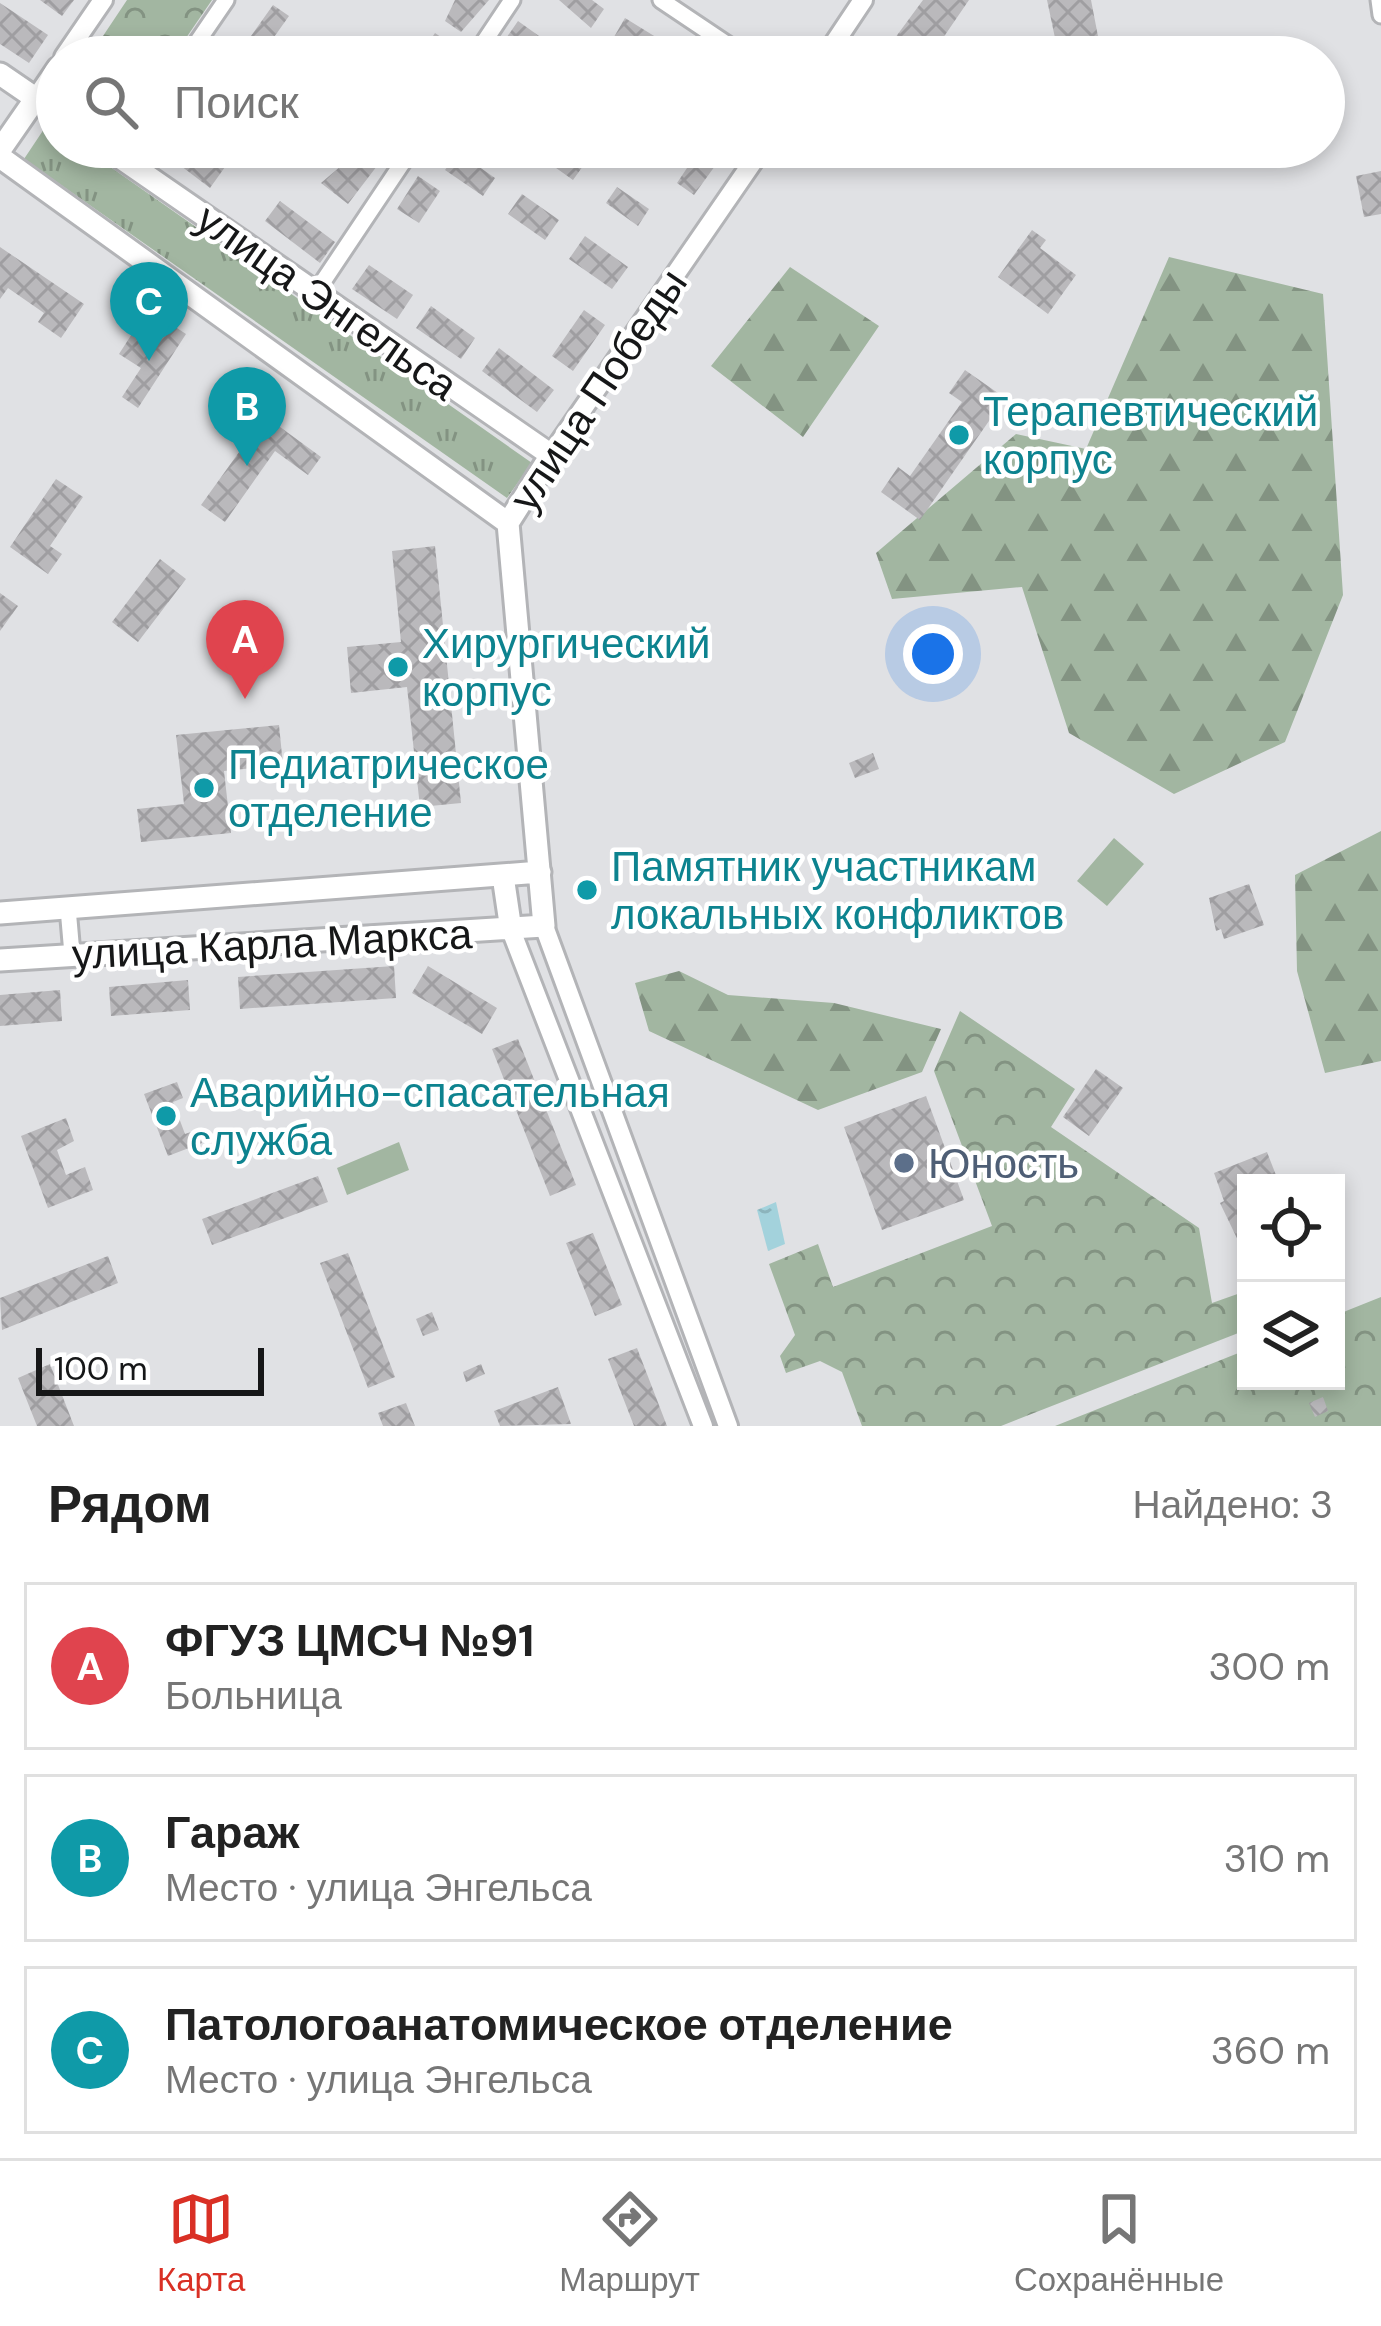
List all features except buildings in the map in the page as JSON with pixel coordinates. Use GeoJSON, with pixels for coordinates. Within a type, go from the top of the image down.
{"type":"FeatureCollection","features":[{"type":"Feature","properties":{"kind":"main road"},"geometry":{"type":"LineString","coordinates":[[0,74],[36,98],[0,153]]}},
{"type":"Feature","properties":{"kind":"main road","name":"улица Энгельса"},"geometry":{"type":"LineString","coordinates":[[0,153],[508,523]]}},
{"type":"Feature","properties":{"kind":"main road","name":"улица Энгельса"},"geometry":{"type":"LineString","coordinates":[[140,168],[314,296],[551,455]]}},
{"type":"Feature","properties":{"kind":"main road","name":"улица Победы"},"geometry":{"type":"LineString","coordinates":[[544,926],[508,523],[551,455]]}},
{"type":"Feature","properties":{"kind":"main road"},"geometry":{"type":"LineString","coordinates":[[511,931],[502,876],[540,872]]}},
{"type":"Feature","properties":{"kind":"main road","name":"улица Карла Маркса"},"geometry":{"type":"LineString","coordinates":[[0,913],[502,876]]}},
{"type":"Feature","properties":{"kind":"main road","name":"улица Карла Маркса"},"geometry":{"type":"LineString","coordinates":[[0,960],[544,926]]}},
{"type":"Feature","properties":{"kind":"street"},"geometry":{"type":"LineString","coordinates":[[78,36],[103,0]]}},
{"type":"Feature","properties":{"kind":"street"},"geometry":{"type":"LineString","coordinates":[[201,36],[226,0]]}},
{"type":"Feature","properties":{"kind":"street"},"geometry":{"type":"LineString","coordinates":[[488,36],[512,0]]}},
{"type":"Feature","properties":{"kind":"street"},"geometry":{"type":"LineString","coordinates":[[661,0],[715,36]]}},
{"type":"Feature","properties":{"kind":"street"},"geometry":{"type":"LineString","coordinates":[[839,36],[863,0]]}},
{"type":"Feature","properties":{"kind":"street"},"geometry":{"type":"LineString","coordinates":[[1379,0],[1381,15]]}},
{"type":"Feature","properties":{"kind":"street"},"geometry":{"type":"LineString","coordinates":[[314,296],[399,168]]}},
{"type":"Feature","properties":{"kind":"street","name":"улица Победы"},"geometry":{"type":"LineString","coordinates":[[551,455],[749,168]]}},
{"type":"Feature","properties":{"kind":"street"},"geometry":{"type":"LineString","coordinates":[[68,908],[72,955]]}},
{"type":"Feature","properties":{"kind":"street","name":"улица Победы"},"geometry":{"type":"LineString","coordinates":[[544,926],[728,1426]]}},
{"type":"Feature","properties":{"kind":"street"},"geometry":{"type":"LineString","coordinates":[[511,931],[703,1426]]}},
{"type":"Feature","properties":{"kind":"green space"},"geometry":{"type":"Polygon","coordinates":[[[127,0],[212,0],[187,36],[103,36],[127,0]]]}},
{"type":"Feature","properties":{"kind":"green space"},"geometry":{"type":"Polygon","coordinates":[[[36,141],[36,167],[24,159],[36,141]]]}},
{"type":"Feature","properties":{"kind":"green space"},"geometry":{"type":"Polygon","coordinates":[[[37,168],[112,168],[532,463],[507,498],[37,168]]]}},
{"type":"Feature","properties":{"kind":"green space"},"geometry":{"type":"Polygon","coordinates":[[[1169,257],[1323,294],[1343,595],[1285,742],[1174,794],[1069,733],[1022,587],[892,599],[876,553],[1016,434],[1086,449],[1169,257]]]}},
{"type":"Feature","properties":{"kind":"green space"},"geometry":{"type":"Polygon","coordinates":[[[790,267],[879,326],[803,437],[711,366],[790,267]]]}},
{"type":"Feature","properties":{"kind":"green space"},"geometry":{"type":"Polygon","coordinates":[[[1381,831],[1381,1061],[1325,1073],[1297,971],[1295,875],[1381,831]]]}},
{"type":"Feature","properties":{"kind":"green space"},"geometry":{"type":"Polygon","coordinates":[[[1114,838],[1144,864],[1107,906],[1077,881],[1114,838]]]}},
{"type":"Feature","properties":{"kind":"green space"},"geometry":{"type":"Polygon","coordinates":[[[679,971],[728,995],[834,1003],[941,1029],[922,1072],[818,1110],[649,1031],[635,983],[679,971]]]}},
{"type":"Feature","properties":{"kind":"green space"},"geometry":{"type":"Polygon","coordinates":[[[960,1011],[1075,1089],[1051,1127],[1199,1228],[1212,1303],[1237,1294],[1237,1334],[1001,1426],[862,1426],[842,1372],[820,1361],[786,1373],[780,1356],[795,1335],[769,1264],[818,1244],[833,1287],[992,1226],[934,1071],[960,1011]]]}},
{"type":"Feature","properties":{"kind":"green space"},"geometry":{"type":"Polygon","coordinates":[[[399,1142],[409,1170],[347,1195],[337,1168],[399,1142]]]}},
{"type":"Feature","properties":{"kind":"green space"},"geometry":{"type":"Polygon","coordinates":[[[1381,1297],[1381,1426],[1055,1426],[1237,1354],[1237,1390],[1345,1390],[1345,1311],[1381,1297]]]}},
{"type":"Feature","properties":{"kind":"water"},"geometry":{"type":"Polygon","coordinates":[[[776,1202],[785,1244],[768,1251],[757,1210],[776,1202]]]}},
{"type":"Feature","properties":{"kind":"place","name":"Патологоанатомическое отделение"},"geometry":{"type":"Point","coordinates":[149,361]}},
{"type":"Feature","properties":{"kind":"place","name":"Терапевтический корпус"},"geometry":{"type":"Point","coordinates":[959,435]}},
{"type":"Feature","properties":{"kind":"place","name":"Гараж"},"geometry":{"type":"Point","coordinates":[247,466]}},
{"type":"Feature","properties":{"kind":"place","name":"Хирургический корпус"},"geometry":{"type":"Point","coordinates":[398,667]}},
{"type":"Feature","properties":{"kind":"place","name":"ФГУЗ ЦМСЧ №91"},"geometry":{"type":"Point","coordinates":[245,699]}},
{"type":"Feature","properties":{"kind":"place","name":"Педиатрическое отделение"},"geometry":{"type":"Point","coordinates":[204,788]}},
{"type":"Feature","properties":{"kind":"place","name":"Памятник участникам локальных конфликтов"},"geometry":{"type":"Point","coordinates":[587,890]}},
{"type":"Feature","properties":{"kind":"place","name":"Аварийно-спасательная служба"},"geometry":{"type":"Point","coordinates":[166,1116]}},
{"type":"Feature","properties":{"kind":"place","name":"Юность"},"geometry":{"type":"Point","coordinates":[904,1163]}}]}
